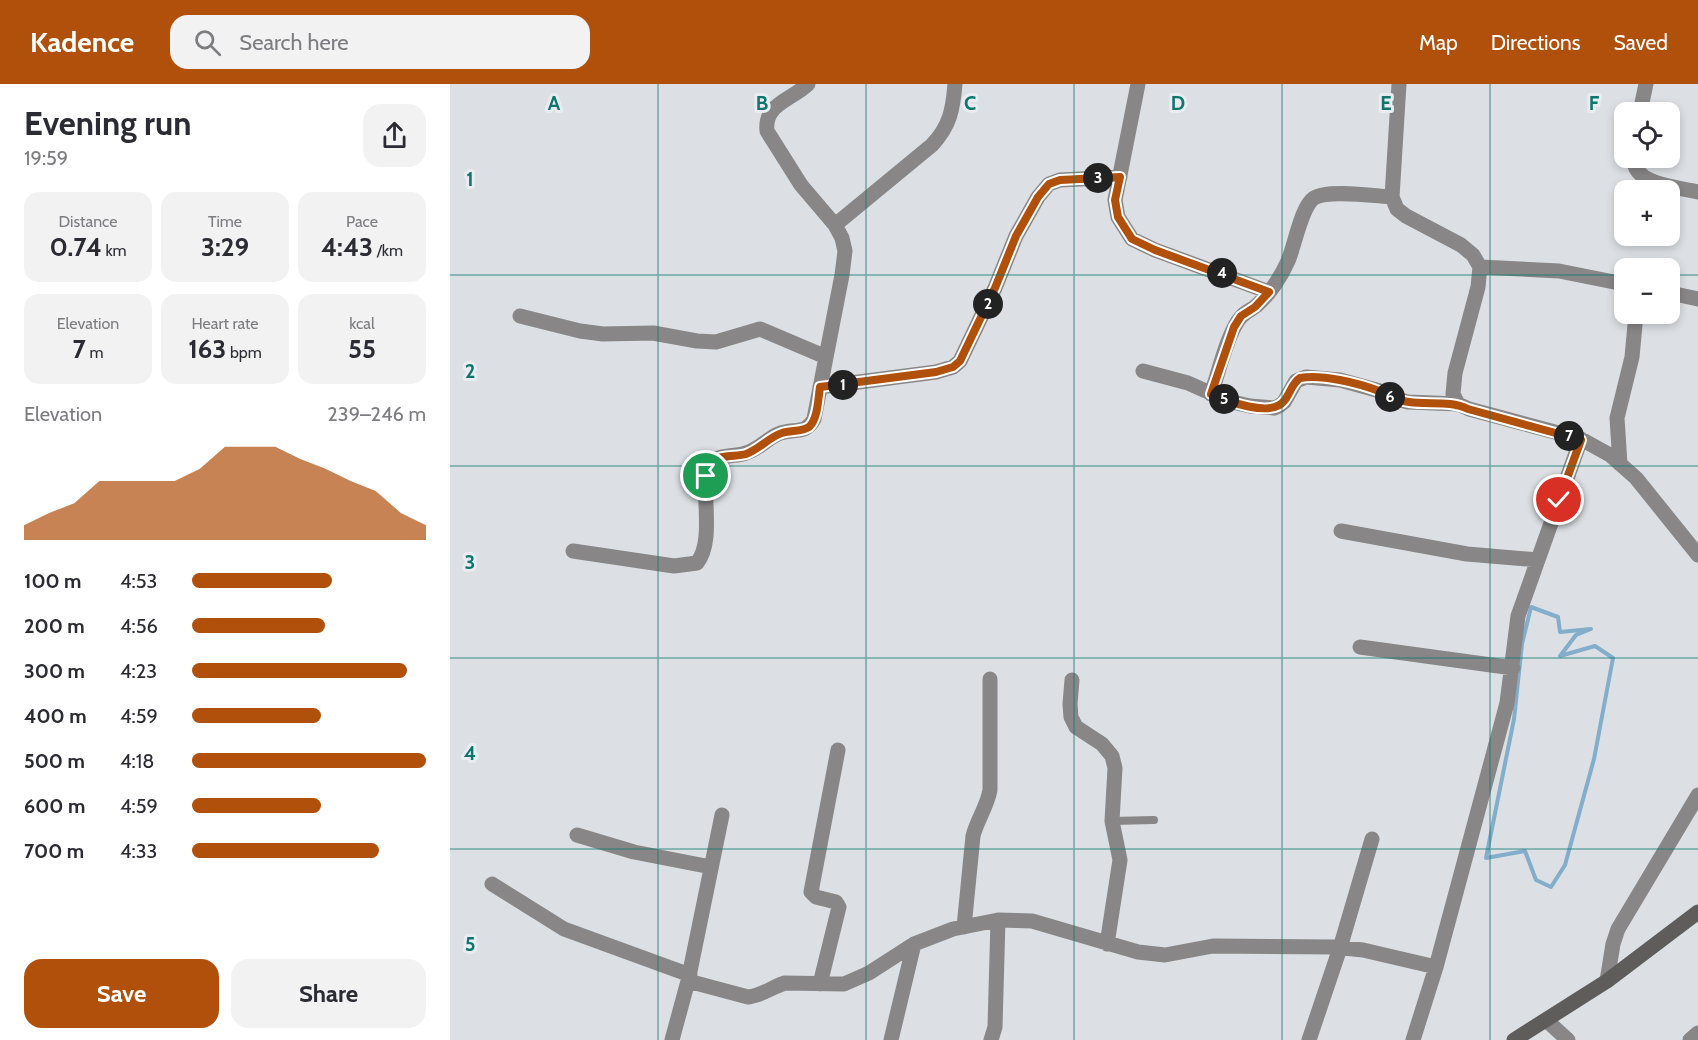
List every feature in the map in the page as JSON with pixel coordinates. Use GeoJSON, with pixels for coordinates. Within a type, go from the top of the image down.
{"type":"FeatureCollection","features":[{"type":"Feature","properties":{"kind":"main road"},"geometry":{"type":"LineString","coordinates":[[1514,1040],[1607,981],[1698,912]]}},
{"type":"Feature","properties":{"kind":"street"},"geometry":{"type":"LineString","coordinates":[[573,551],[674,566],[697,563],[702,557],[706,538],[706,476],[711,463],[718,458],[745,454],[778,434],[790,430],[803,430],[810,426],[814,419],[844,251],[842,238],[835,225],[801,185],[767,131],[768,115],[774,108],[797,94],[808,84]]}},
{"type":"Feature","properties":{"kind":"street"},"geometry":{"type":"LineString","coordinates":[[835,225],[943,134],[949,122],[956,84]]}},
{"type":"Feature","properties":{"kind":"street"},"geometry":{"type":"LineString","coordinates":[[1138,84],[1115,200],[1118,217],[1132,239],[1155,250],[1269,292]]}},
{"type":"Feature","properties":{"kind":"street"},"geometry":{"type":"LineString","coordinates":[[1399,84],[1392,197],[1397,209],[1461,245],[1473,255],[1480,267],[1478,287],[1455,373],[1453,394],[1458,404]]}},
{"type":"Feature","properties":{"kind":"street"},"geometry":{"type":"LineString","coordinates":[[1642,102],[1646,84]]}},
{"type":"Feature","properties":{"kind":"street"},"geometry":{"type":"LineString","coordinates":[[1636,168],[1639,174],[1646,179],[1698,192]]}},
{"type":"Feature","properties":{"kind":"street"},"geometry":{"type":"LineString","coordinates":[[820,387],[936,372],[953,367],[960,361],[980,320],[1016,236],[1038,197],[1049,184],[1060,180],[1120,177]]}},
{"type":"Feature","properties":{"kind":"street"},"geometry":{"type":"LineString","coordinates":[[1211,394],[1234,327],[1241,316],[1255,307],[1269,292],[1286,266],[1310,201],[1317,196],[1331,194],[1392,197]]}},
{"type":"Feature","properties":{"kind":"street"},"geometry":{"type":"LineString","coordinates":[[1480,267],[1559,272],[1614,282]]}},
{"type":"Feature","properties":{"kind":"street"},"geometry":{"type":"LineString","coordinates":[[1680,295],[1698,299]]}},
{"type":"Feature","properties":{"kind":"street"},"geometry":{"type":"LineString","coordinates":[[520,316],[579,331],[603,334],[653,333],[697,341],[716,342],[760,329],[826,357]]}},
{"type":"Feature","properties":{"kind":"street"},"geometry":{"type":"LineString","coordinates":[[1620,464],[1617,418],[1632,357],[1635,324]]}},
{"type":"Feature","properties":{"kind":"street"},"geometry":{"type":"LineString","coordinates":[[1143,371],[1188,382],[1237,404],[1274,408],[1284,402],[1296,381],[1306,377],[1340,380],[1380,391],[1392,398],[1408,402],[1458,404],[1468,409],[1581,440],[1610,455],[1636,478],[1698,555]]}},
{"type":"Feature","properties":{"kind":"street"},"geometry":{"type":"LineString","coordinates":[[1413,1040],[1436,967],[1507,703],[1518,616],[1581,440]]}},
{"type":"Feature","properties":{"kind":"street"},"geometry":{"type":"LineString","coordinates":[[1341,531],[1467,554],[1538,560]]}},
{"type":"Feature","properties":{"kind":"street"},"geometry":{"type":"LineString","coordinates":[[1360,647],[1513,668]]}},
{"type":"Feature","properties":{"kind":"street"},"geometry":{"type":"LineString","coordinates":[[964,927],[973,836],[990,790],[990,679]]}},
{"type":"Feature","properties":{"kind":"street"},"geometry":{"type":"LineString","coordinates":[[1072,680],[1071,717],[1076,728],[1102,744],[1112,756],[1115,768],[1112,821],[1120,860],[1107,944]]}},
{"type":"Feature","properties":{"kind":"street"},"geometry":{"type":"LineString","coordinates":[[820,984],[839,907],[836,902],[816,897],[811,892],[837,750]]}},
{"type":"Feature","properties":{"kind":"street"},"geometry":{"type":"LineString","coordinates":[[1607,981],[1618,929],[1698,795]]}},
{"type":"Feature","properties":{"kind":"street"},"geometry":{"type":"LineString","coordinates":[[672,1040],[689,978],[722,814]]}},
{"type":"Feature","properties":{"kind":"street"},"geometry":{"type":"LineString","coordinates":[[577,836],[634,852],[711,867]]}},
{"type":"Feature","properties":{"kind":"street"},"geometry":{"type":"LineString","coordinates":[[1309,1040],[1340,948],[1372,839]]}},
{"type":"Feature","properties":{"kind":"street"},"geometry":{"type":"LineString","coordinates":[[492,884],[564,929],[689,978],[748,997],[757,996],[785,983],[844,984],[858,980],[914,944],[953,929],[998,920],[1032,921],[1138,952],[1165,955],[1213,946],[1340,948],[1363,950],[1436,967]]}},
{"type":"Feature","properties":{"kind":"street"},"geometry":{"type":"LineString","coordinates":[[991,1040],[995,1016],[998,920]]}},
{"type":"Feature","properties":{"kind":"street"},"geometry":{"type":"LineString","coordinates":[[891,1040],[914,944]]}},
{"type":"Feature","properties":{"kind":"street"},"geometry":{"type":"LineString","coordinates":[[1546,1020],[1568,1040]]}},
{"type":"Feature","properties":{"kind":"street"},"geometry":{"type":"LineString","coordinates":[[1690,1040],[1698,1033]]}},
{"type":"Feature","properties":{"kind":"lane"},"geometry":{"type":"LineString","coordinates":[[1112,821],[1154,820]]}},
{"type":"Feature","properties":{"kind":"waterway"},"geometry":{"type":"LineString","coordinates":[[1531,607],[1558,617],[1560,632],[1591,629],[1576,635],[1560,656],[1595,646],[1613,658],[1594,759],[1565,865],[1551,887],[1536,880],[1525,851],[1486,858],[1514,719],[1522,644],[1531,607]]}},
{"type":"Feature","properties":{"kind":"route"},"geometry":{"type":"LineString","coordinates":[[706,476],[711,463],[718,458],[745,454],[778,434],[790,430],[803,430],[810,426],[814,419],[820,387],[936,372],[953,367],[960,361],[980,320],[1016,236],[1038,197],[1049,184],[1060,180],[1120,177],[1115,200],[1118,217],[1132,239],[1155,250],[1269,292],[1255,307],[1241,316],[1234,327],[1211,394],[1237,404],[1274,408],[1284,402],[1300,378],[1340,380],[1380,391],[1392,398],[1408,402],[1458,404],[1468,409],[1581,440],[1559,500]]}}]}
